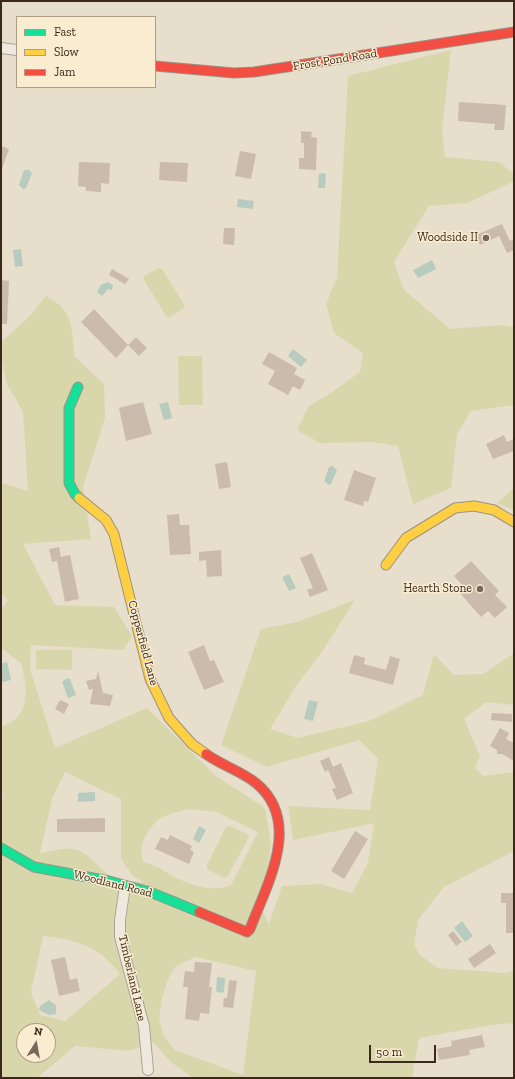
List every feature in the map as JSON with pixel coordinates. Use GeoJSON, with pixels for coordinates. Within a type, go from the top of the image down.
{"type":"FeatureCollection","features":[{"type":"Feature","properties":{"kind":"street","name":"Frost Pond Road"},"geometry":{"type":"LineString","coordinates":[[156,66],[234,73],[254,72],[514,32]]}},
{"type":"Feature","properties":{"kind":"street"},"geometry":{"type":"LineString","coordinates":[[1,48],[16,50]]}},
{"type":"Feature","properties":{"kind":"street","name":"Copperfield Lane"},"geometry":{"type":"LineString","coordinates":[[78,387],[68,408],[69,483],[75,494],[106,520],[114,534],[154,690],[170,718],[192,744],[211,758],[255,782],[263,790],[274,806],[278,817],[280,829],[278,854],[250,929],[247,932]]}},
{"type":"Feature","properties":{"kind":"street"},"geometry":{"type":"LineString","coordinates":[[386,565],[406,538],[455,508],[474,506],[494,510],[514,522]]}},
{"type":"Feature","properties":{"kind":"street","name":"Woodland Road"},"geometry":{"type":"LineString","coordinates":[[1,848],[34,867],[109,881],[150,892],[247,932]]}},
{"type":"Feature","properties":{"kind":"street","name":"Timberland Lane"},"geometry":{"type":"LineString","coordinates":[[125,886],[120,920],[120,937],[144,1026],[148,1070]]}},
{"type":"Feature","properties":{"kind":"green space"},"geometry":{"type":"Polygon","coordinates":[[[451,50],[442,130],[445,157],[499,162],[514,174],[514,181],[468,203],[429,206],[394,262],[404,290],[450,329],[503,325],[514,327],[514,405],[471,411],[457,434],[451,488],[413,504],[398,446],[372,442],[320,443],[297,430],[309,406],[331,393],[360,372],[363,353],[334,333],[326,304],[337,278],[348,76],[451,50]]]}},
{"type":"Feature","properties":{"kind":"green space"},"geometry":{"type":"Polygon","coordinates":[[[159,268],[162,269],[184,304],[184,308],[170,317],[166,316],[144,280],[144,276],[159,268]]]}},
{"type":"Feature","properties":{"kind":"green space"},"geometry":{"type":"Polygon","coordinates":[[[46,296],[62,307],[67,314],[72,329],[74,356],[104,384],[105,418],[83,487],[91,539],[23,544],[55,605],[114,607],[132,636],[123,650],[31,645],[30,669],[55,748],[147,708],[216,776],[265,808],[271,844],[263,912],[269,924],[282,886],[320,884],[352,893],[368,863],[374,823],[293,840],[288,806],[370,810],[378,759],[359,740],[267,767],[221,745],[261,629],[297,622],[355,600],[322,652],[296,686],[270,729],[298,738],[369,721],[423,695],[434,654],[454,675],[483,674],[514,653],[514,705],[486,702],[464,719],[480,756],[475,768],[483,776],[514,772],[514,851],[444,887],[418,920],[414,945],[420,955],[438,968],[505,973],[514,971],[514,1023],[491,1025],[419,1038],[412,1078],[193,1078],[172,1063],[154,1043],[129,1051],[75,1046],[56,1062],[56,1023],[16,1023],[16,1063],[55,1063],[37,1078],[1,1078],[1,806],[3,798],[1,778],[1,726],[18,717],[23,709],[25,701],[25,682],[21,663],[1,648],[1,609],[8,601],[1,592],[1,483],[28,491],[23,412],[7,384],[1,357],[1,342],[31,315],[46,296]],[[65,772],[52,799],[40,853],[61,849],[74,849],[85,854],[113,877],[124,880],[144,882],[133,876],[121,859],[121,799],[65,772]],[[190,809],[164,816],[156,822],[144,839],[141,852],[142,858],[145,863],[155,866],[185,882],[198,886],[205,888],[218,888],[231,885],[258,832],[216,812],[190,809]],[[43,936],[31,992],[40,1015],[65,1021],[120,974],[112,964],[95,950],[77,942],[43,936]],[[195,957],[175,967],[168,979],[162,998],[159,1019],[164,1036],[175,1050],[243,1075],[256,971],[195,957]]]}},
{"type":"Feature","properties":{"kind":"green space"},"geometry":{"type":"Polygon","coordinates":[[[178,356],[202,356],[203,405],[179,405],[178,356]]]}},
{"type":"Feature","properties":{"kind":"green space"},"geometry":{"type":"Polygon","coordinates":[[[514,488],[514,510],[497,503],[514,488]]]}},
{"type":"Feature","properties":{"kind":"green space"},"geometry":{"type":"Polygon","coordinates":[[[36,650],[72,650],[72,670],[36,669],[36,650]]]}},
{"type":"Feature","properties":{"kind":"green space"},"geometry":{"type":"Polygon","coordinates":[[[230,826],[247,834],[249,837],[228,876],[224,878],[207,869],[207,865],[226,827],[230,826]]]}},
{"type":"Feature","properties":{"kind":"shaded area"},"geometry":{"type":"Polygon","coordinates":[[[24,170],[29,170],[32,173],[26,188],[23,189],[19,185],[24,170]]]}},
{"type":"Feature","properties":{"kind":"shaded area"},"geometry":{"type":"Polygon","coordinates":[[[319,174],[326,174],[325,188],[318,188],[319,174]]]}},
{"type":"Feature","properties":{"kind":"shaded area"},"geometry":{"type":"Polygon","coordinates":[[[238,199],[254,201],[253,209],[237,207],[238,199]]]}},
{"type":"Feature","properties":{"kind":"shaded area"},"geometry":{"type":"Polygon","coordinates":[[[21,249],[23,266],[15,267],[13,250],[21,249]]]}},
{"type":"Feature","properties":{"kind":"shaded area"},"geometry":{"type":"Polygon","coordinates":[[[432,260],[436,269],[418,278],[413,270],[432,260]]]}},
{"type":"Feature","properties":{"kind":"shaded area"},"geometry":{"type":"Polygon","coordinates":[[[108,282],[113,285],[112,290],[108,289],[102,296],[97,292],[101,285],[108,282]]]}},
{"type":"Feature","properties":{"kind":"shaded area"},"geometry":{"type":"Polygon","coordinates":[[[293,349],[307,360],[301,367],[288,356],[293,349]]]}},
{"type":"Feature","properties":{"kind":"shaded area"},"geometry":{"type":"Polygon","coordinates":[[[168,402],[172,418],[164,420],[159,404],[168,402]]]}},
{"type":"Feature","properties":{"kind":"shaded area"},"geometry":{"type":"Polygon","coordinates":[[[332,466],[337,470],[331,484],[329,485],[324,481],[329,467],[332,466]]]}},
{"type":"Feature","properties":{"kind":"shaded area"},"geometry":{"type":"Polygon","coordinates":[[[289,574],[296,588],[289,591],[282,577],[289,574]]]}},
{"type":"Feature","properties":{"kind":"shaded area"},"geometry":{"type":"Polygon","coordinates":[[[7,662],[11,680],[2,682],[1,664],[7,662]]]}},
{"type":"Feature","properties":{"kind":"shaded area"},"geometry":{"type":"Polygon","coordinates":[[[67,678],[70,679],[76,695],[68,698],[62,682],[67,678]]]}},
{"type":"Feature","properties":{"kind":"shaded area"},"geometry":{"type":"Polygon","coordinates":[[[309,700],[318,702],[313,721],[304,719],[309,700]]]}},
{"type":"Feature","properties":{"kind":"shaded area"},"geometry":{"type":"Polygon","coordinates":[[[95,792],[95,801],[78,802],[78,793],[95,792]]]}},
{"type":"Feature","properties":{"kind":"shaded area"},"geometry":{"type":"Polygon","coordinates":[[[199,826],[206,830],[199,843],[193,839],[199,826]]]}},
{"type":"Feature","properties":{"kind":"shaded area"},"geometry":{"type":"Polygon","coordinates":[[[462,921],[473,936],[465,942],[454,928],[462,921]]]}},
{"type":"Feature","properties":{"kind":"shaded area"},"geometry":{"type":"Polygon","coordinates":[[[217,977],[225,978],[224,992],[221,993],[216,991],[217,977]]]}},
{"type":"Feature","properties":{"kind":"shaded area"},"geometry":{"type":"Polygon","coordinates":[[[49,1000],[56,1005],[56,1014],[49,1015],[39,1010],[40,1006],[49,1000]]]}},
{"type":"Feature","properties":{"kind":"building"},"geometry":{"type":"Polygon","coordinates":[[[459,102],[506,105],[504,130],[494,130],[495,124],[458,121],[459,102]]]}},
{"type":"Feature","properties":{"kind":"building"},"geometry":{"type":"Polygon","coordinates":[[[301,131],[312,132],[311,137],[317,138],[316,170],[299,169],[299,158],[304,158],[304,143],[301,143],[301,131]]]}},
{"type":"Feature","properties":{"kind":"building"},"geometry":{"type":"Polygon","coordinates":[[[1,146],[9,149],[2,169],[1,168],[1,146]]]}},
{"type":"Feature","properties":{"kind":"building"},"geometry":{"type":"Polygon","coordinates":[[[240,151],[256,154],[251,179],[235,176],[240,151]]]}},
{"type":"Feature","properties":{"kind":"building"},"geometry":{"type":"Polygon","coordinates":[[[79,162],[110,163],[109,184],[101,183],[101,192],[86,191],[86,187],[78,186],[79,162]]]}},
{"type":"Feature","properties":{"kind":"building"},"geometry":{"type":"Polygon","coordinates":[[[160,162],[188,163],[187,182],[159,180],[160,162]]]}},
{"type":"Feature","properties":{"kind":"building","name":"Woodside II"},"geometry":{"type":"Polygon","coordinates":[[[502,224],[510,241],[514,239],[514,250],[507,253],[499,236],[480,245],[476,235],[502,224]]]}},
{"type":"Feature","properties":{"kind":"building"},"geometry":{"type":"Polygon","coordinates":[[[224,228],[235,228],[234,245],[223,244],[224,228]]]}},
{"type":"Feature","properties":{"kind":"building"},"geometry":{"type":"Polygon","coordinates":[[[112,269],[129,279],[125,284],[109,275],[112,269]]]}},
{"type":"Feature","properties":{"kind":"building"},"geometry":{"type":"Polygon","coordinates":[[[1,280],[9,281],[7,324],[1,324],[1,280]]]}},
{"type":"Feature","properties":{"kind":"building"},"geometry":{"type":"Polygon","coordinates":[[[94,309],[128,345],[116,358],[81,322],[94,309]]]}},
{"type":"Feature","properties":{"kind":"building"},"geometry":{"type":"Polygon","coordinates":[[[136,337],[147,348],[139,356],[128,345],[136,337]]]}},
{"type":"Feature","properties":{"kind":"building"},"geometry":{"type":"Polygon","coordinates":[[[269,352],[297,368],[294,374],[305,380],[300,390],[293,386],[288,395],[268,384],[275,371],[262,364],[269,352]]]}},
{"type":"Feature","properties":{"kind":"building"},"geometry":{"type":"Polygon","coordinates":[[[143,402],[152,434],[126,441],[119,408],[143,402]]]}},
{"type":"Feature","properties":{"kind":"building"},"geometry":{"type":"Polygon","coordinates":[[[504,435],[507,442],[514,439],[514,451],[493,459],[486,444],[504,435]]]}},
{"type":"Feature","properties":{"kind":"building"},"geometry":{"type":"Polygon","coordinates":[[[227,462],[231,487],[219,489],[215,464],[227,462]]]}},
{"type":"Feature","properties":{"kind":"building"},"geometry":{"type":"Polygon","coordinates":[[[354,470],[376,478],[368,502],[364,501],[363,506],[344,500],[354,470]]]}},
{"type":"Feature","properties":{"kind":"building"},"geometry":{"type":"Polygon","coordinates":[[[179,514],[180,525],[189,525],[191,554],[170,555],[167,515],[179,514]]]}},
{"type":"Feature","properties":{"kind":"building"},"geometry":{"type":"Polygon","coordinates":[[[59,547],[61,557],[70,555],[79,599],[65,602],[57,561],[52,562],[49,549],[59,547]]]}},
{"type":"Feature","properties":{"kind":"building"},"geometry":{"type":"Polygon","coordinates":[[[221,550],[222,576],[207,577],[206,560],[199,561],[199,552],[221,550]]]}},
{"type":"Feature","properties":{"kind":"building"},"geometry":{"type":"Polygon","coordinates":[[[312,553],[328,590],[310,597],[307,590],[313,588],[300,558],[312,553]]]}},
{"type":"Feature","properties":{"kind":"building","name":"Hearth Stone"},"geometry":{"type":"Polygon","coordinates":[[[471,561],[499,591],[495,595],[507,607],[495,618],[488,611],[481,617],[459,592],[464,587],[454,576],[471,561]]]}},
{"type":"Feature","properties":{"kind":"building"},"geometry":{"type":"Polygon","coordinates":[[[204,645],[210,661],[214,660],[224,682],[204,690],[188,652],[204,645]]]}},
{"type":"Feature","properties":{"kind":"building"},"geometry":{"type":"Polygon","coordinates":[[[354,655],[365,658],[364,664],[386,670],[390,656],[400,659],[393,685],[349,673],[354,655]]]}},
{"type":"Feature","properties":{"kind":"building"},"geometry":{"type":"Polygon","coordinates":[[[98,671],[103,693],[113,695],[110,706],[90,704],[93,689],[89,690],[86,681],[96,679],[98,671]]]}},
{"type":"Feature","properties":{"kind":"building"},"geometry":{"type":"Polygon","coordinates":[[[60,700],[69,704],[64,714],[55,709],[60,700]]]}},
{"type":"Feature","properties":{"kind":"building"},"geometry":{"type":"Polygon","coordinates":[[[492,713],[512,714],[512,722],[491,720],[492,713]]]}},
{"type":"Feature","properties":{"kind":"building"},"geometry":{"type":"Polygon","coordinates":[[[500,728],[509,733],[506,739],[514,743],[514,761],[502,754],[497,754],[497,750],[490,746],[500,728]]]}},
{"type":"Feature","properties":{"kind":"building"},"geometry":{"type":"Polygon","coordinates":[[[329,757],[333,767],[341,763],[353,793],[337,800],[332,789],[336,788],[328,770],[325,772],[320,761],[329,757]]]}},
{"type":"Feature","properties":{"kind":"building"},"geometry":{"type":"Polygon","coordinates":[[[105,818],[105,832],[57,832],[57,819],[105,818]]]}},
{"type":"Feature","properties":{"kind":"building"},"geometry":{"type":"Polygon","coordinates":[[[355,831],[368,839],[344,879],[331,871],[355,831]]]}},
{"type":"Feature","properties":{"kind":"building"},"geometry":{"type":"Polygon","coordinates":[[[170,835],[192,846],[190,850],[194,852],[189,864],[155,849],[161,837],[168,840],[170,835]]]}},
{"type":"Feature","properties":{"kind":"building"},"geometry":{"type":"Polygon","coordinates":[[[501,893],[514,893],[514,933],[506,933],[506,903],[501,903],[501,893]]]}},
{"type":"Feature","properties":{"kind":"building"},"geometry":{"type":"Polygon","coordinates":[[[453,931],[462,942],[456,946],[448,935],[453,931]]]}},
{"type":"Feature","properties":{"kind":"building"},"geometry":{"type":"Polygon","coordinates":[[[490,944],[496,953],[474,968],[468,959],[490,944]]]}},
{"type":"Feature","properties":{"kind":"building"},"geometry":{"type":"Polygon","coordinates":[[[65,957],[70,980],[77,978],[80,991],[59,996],[51,960],[65,957]]]}},
{"type":"Feature","properties":{"kind":"building"},"geometry":{"type":"Polygon","coordinates":[[[195,962],[212,963],[209,987],[212,987],[209,1014],[200,1013],[199,1021],[185,1019],[188,987],[183,987],[185,971],[194,972],[195,962]]]}},
{"type":"Feature","properties":{"kind":"building"},"geometry":{"type":"Polygon","coordinates":[[[229,980],[237,981],[233,1008],[223,1007],[224,998],[227,998],[229,980]]]}},
{"type":"Feature","properties":{"kind":"building"},"geometry":{"type":"Polygon","coordinates":[[[482,1035],[485,1047],[469,1050],[470,1055],[439,1060],[437,1049],[452,1046],[451,1041],[482,1035]]]}},
{"type":"Feature","properties":{"kind":"traffic: fast"},"geometry":{"type":"LineString","coordinates":[[78,387],[69,408],[69,483],[79,498]]}},
{"type":"Feature","properties":{"kind":"traffic: fast"},"geometry":{"type":"LineString","coordinates":[[1,848],[34,867],[109,881],[150,892],[199,912]]}},
{"type":"Feature","properties":{"kind":"traffic: slow"},"geometry":{"type":"LineString","coordinates":[[79,498],[106,520],[114,534],[150,679],[169,718],[192,744],[206,754]]}},
{"type":"Feature","properties":{"kind":"traffic: slow"},"geometry":{"type":"LineString","coordinates":[[386,565],[406,538],[455,508],[474,506],[494,510],[514,522]]}},
{"type":"Feature","properties":{"kind":"traffic: jam"},"geometry":{"type":"LineString","coordinates":[[156,66],[234,73],[254,72],[514,32]]}},
{"type":"Feature","properties":{"kind":"traffic: jam"},"geometry":{"type":"LineString","coordinates":[[199,912],[247,932],[250,929],[272,873],[277,854],[279,834],[277,816],[270,799],[256,783],[206,754]]}},
{"type":"Feature","properties":{"kind":"place","name":"Woodside II"},"geometry":{"type":"Point","coordinates":[486,238]}},
{"type":"Feature","properties":{"kind":"place","name":"Hearth Stone"},"geometry":{"type":"Point","coordinates":[480,589]}}]}
